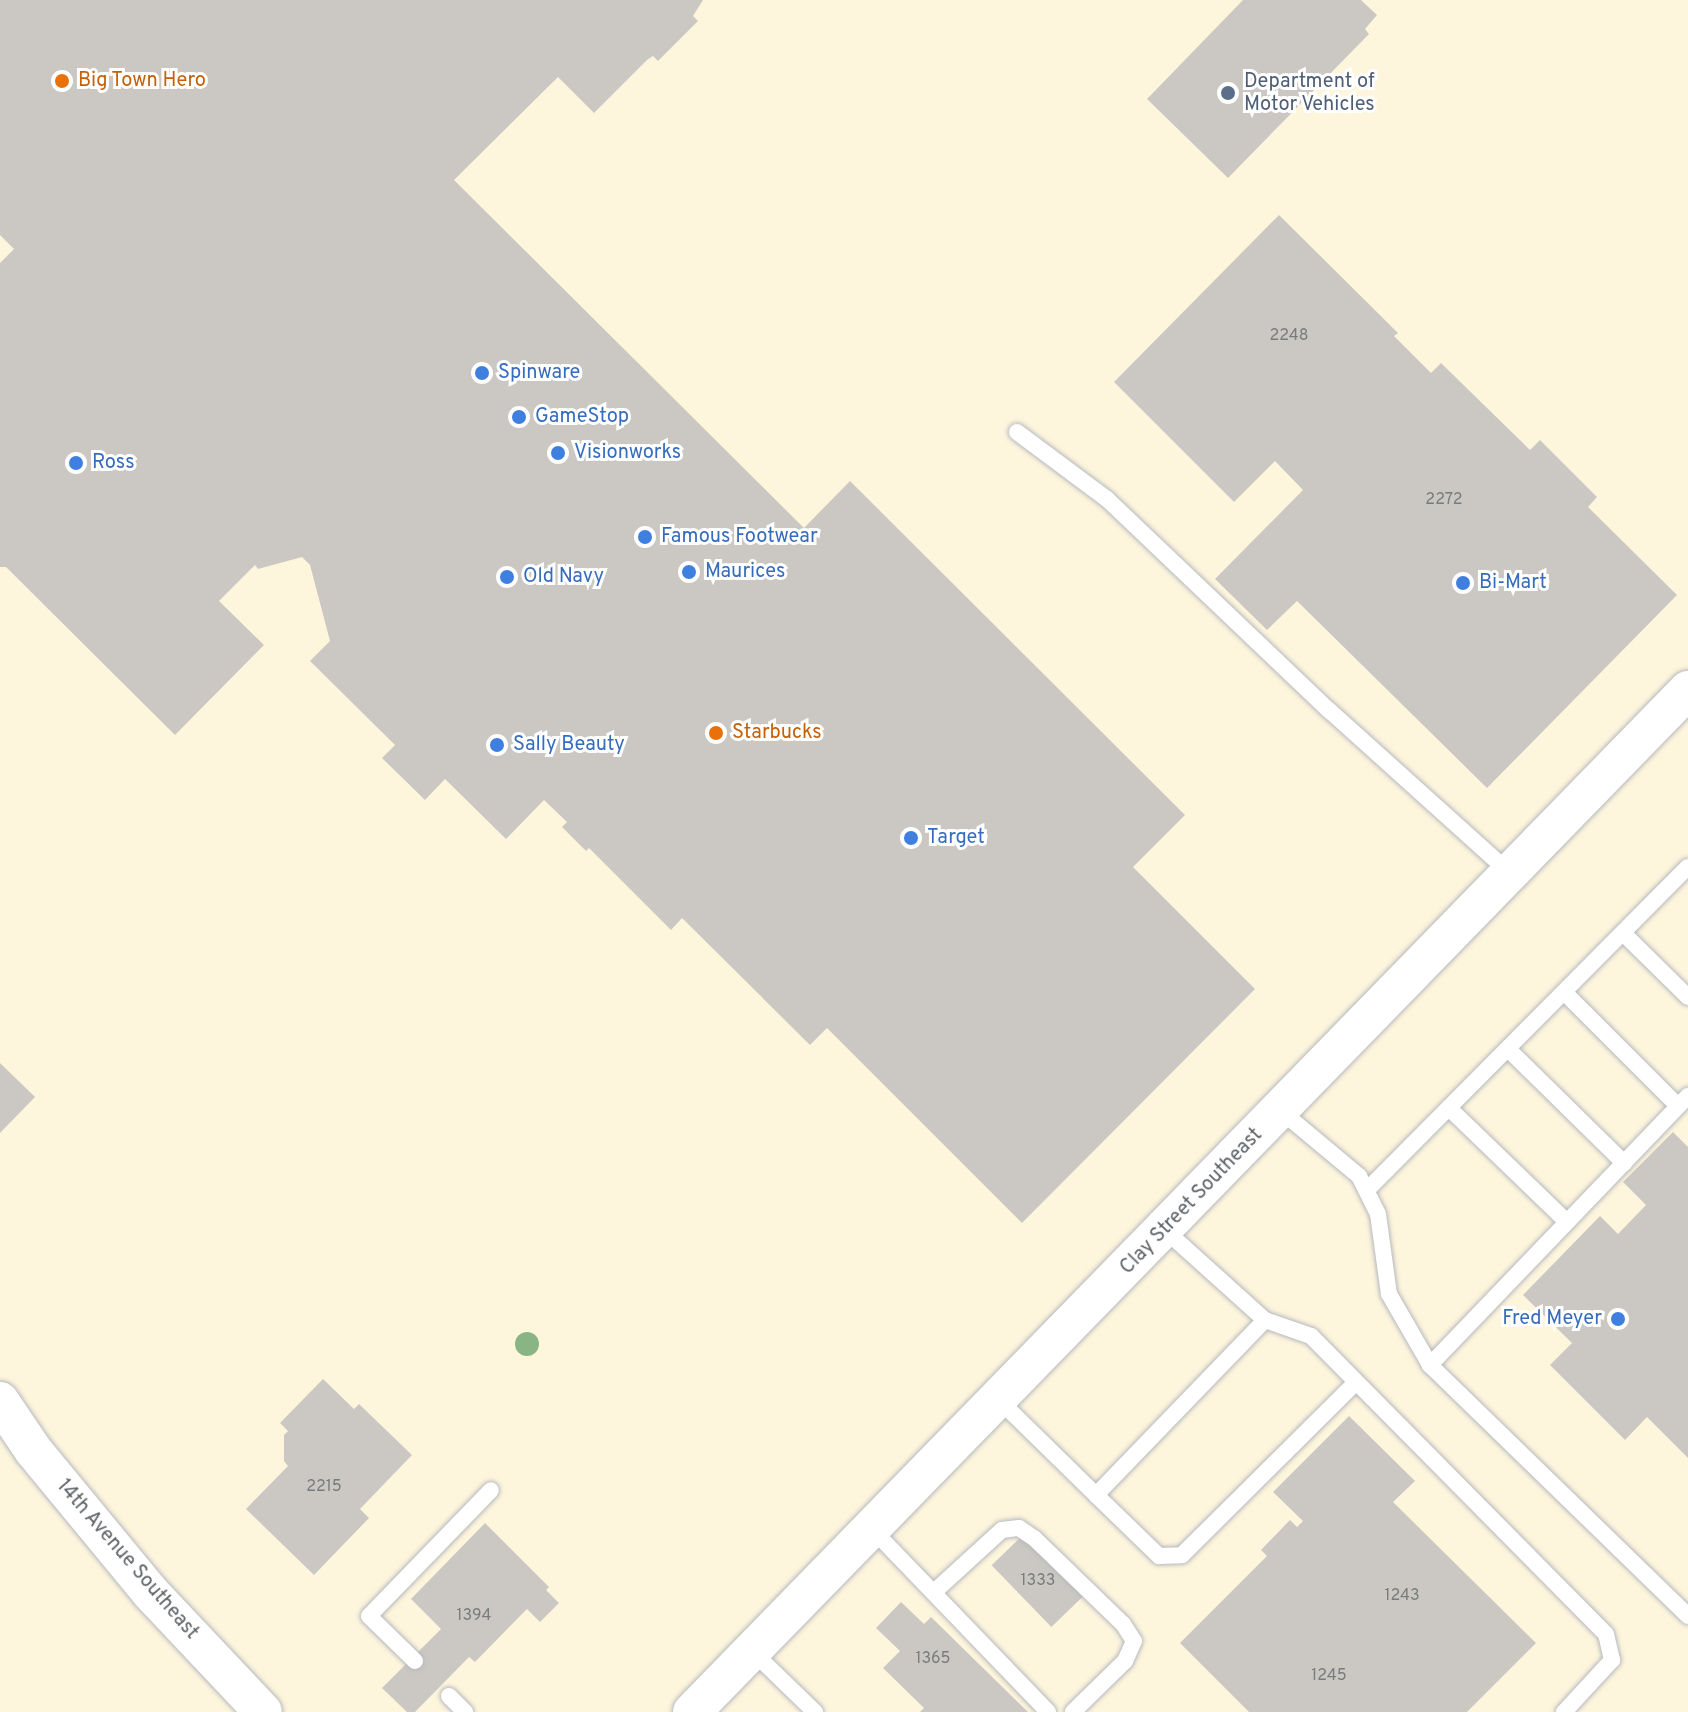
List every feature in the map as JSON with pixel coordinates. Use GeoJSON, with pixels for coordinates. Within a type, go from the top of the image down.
{"type":"FeatureCollection","features":[{"type":"Feature","properties":{"kind":"street","name":"Clay Street Southeast"},"geometry":{"type":"LineString","coordinates":[[692,1712],[1688,690]]}},
{"type":"Feature","properties":{"kind":"street","name":"14th Avenue Southeast"},"geometry":{"type":"LineString","coordinates":[[0,1401],[33,1450],[151,1593],[263,1712]]}},
{"type":"Feature","properties":{"kind":"lane"},"geometry":{"type":"LineString","coordinates":[[1017,432],[1107,499],[1330,711],[1511,874]]}},
{"type":"Feature","properties":{"kind":"lane"},"geometry":{"type":"LineString","coordinates":[[1367,1190],[1686,873]]}},
{"type":"Feature","properties":{"kind":"lane"},"geometry":{"type":"LineString","coordinates":[[1623,933],[1688,997]]}},
{"type":"Feature","properties":{"kind":"lane"},"geometry":{"type":"LineString","coordinates":[[1430,1365],[1683,1101],[1564,992]]}},
{"type":"Feature","properties":{"kind":"lane"},"geometry":{"type":"LineString","coordinates":[[1508,1049],[1624,1163]]}},
{"type":"Feature","properties":{"kind":"lane"},"geometry":{"type":"LineString","coordinates":[[1449,1108],[1567,1222]]}},
{"type":"Feature","properties":{"kind":"lane"},"geometry":{"type":"LineString","coordinates":[[1281,1111],[1359,1176],[1378,1214],[1389,1294],[1430,1365],[1688,1616]]}},
{"type":"Feature","properties":{"kind":"lane"},"geometry":{"type":"LineString","coordinates":[[1165,1230],[1265,1320],[1311,1336],[1606,1634],[1612,1660],[1564,1712]]}},
{"type":"Feature","properties":{"kind":"lane"},"geometry":{"type":"LineString","coordinates":[[1096,1495],[1265,1320]]}},
{"type":"Feature","properties":{"kind":"lane"},"geometry":{"type":"LineString","coordinates":[[999,1400],[1159,1556],[1182,1555],[1356,1382]]}},
{"type":"Feature","properties":{"kind":"lane"},"geometry":{"type":"LineString","coordinates":[[415,1661],[369,1616],[491,1490]]}},
{"type":"Feature","properties":{"kind":"lane"},"geometry":{"type":"LineString","coordinates":[[934,1592],[984,1542],[1002,1530],[1019,1528],[1034,1538],[1123,1624],[1134,1641],[1125,1661],[1073,1712]]}},
{"type":"Feature","properties":{"kind":"lane"},"geometry":{"type":"LineString","coordinates":[[872,1529],[1048,1712]]}},
{"type":"Feature","properties":{"kind":"lane"},"geometry":{"type":"LineString","coordinates":[[752,1651],[815,1712]]}},
{"type":"Feature","properties":{"kind":"lane"},"geometry":{"type":"LineString","coordinates":[[449,1696],[465,1712]]}},
{"type":"Feature","properties":{"kind":"shaded area"},"geometry":{"type":"Polygon","coordinates":[[[0,0],[1688,0],[1688,1712],[0,1712],[0,0]]]}},
{"type":"Feature","properties":{"kind":"building"},"geometry":{"type":"Polygon","coordinates":[[[0,0],[703,0],[693,16],[698,21],[658,61],[653,56],[647,60],[594,113],[558,77],[454,180],[804,528],[850,481],[1185,815],[1133,867],[1255,989],[1022,1223],[827,1028],[810,1045],[682,918],[671,930],[589,848],[586,851],[562,827],[567,822],[544,800],[506,839],[445,779],[425,800],[382,758],[395,745],[310,661],[330,641],[310,565],[302,557],[258,569],[255,565],[219,601],[264,645],[175,735],[6,567],[0,567],[0,263],[14,249],[0,235],[0,0]]]}},
{"type":"Feature","properties":{"kind":"building"},"geometry":{"type":"Polygon","coordinates":[[[1243,0],[1361,0],[1377,15],[1365,29],[1369,34],[1228,178],[1147,99],[1243,0]]]}},
{"type":"Feature","properties":{"kind":"building"},"geometry":{"type":"Polygon","coordinates":[[[1279,215],[1398,333],[1394,336],[1431,373],[1441,363],[1530,450],[1540,440],[1597,497],[1588,507],[1677,595],[1487,788],[1297,601],[1267,630],[1215,579],[1303,490],[1275,461],[1234,502],[1114,382],[1279,215]]]}},
{"type":"Feature","properties":{"kind":"building"},"geometry":{"type":"Polygon","coordinates":[[[0,1063],[35,1097],[0,1133],[0,1063]]]}},
{"type":"Feature","properties":{"kind":"building","name":"Fred Meyer"},"geometry":{"type":"Polygon","coordinates":[[[1673,1132],[1688,1147],[1688,1458],[1647,1417],[1625,1440],[1550,1365],[1572,1343],[1523,1295],[1600,1216],[1618,1234],[1646,1205],[1623,1182],[1673,1132]]]}},
{"type":"Feature","properties":{"kind":"building"},"geometry":{"type":"Polygon","coordinates":[[[323,1379],[354,1409],[359,1404],[412,1455],[360,1509],[369,1518],[314,1575],[246,1509],[288,1466],[284,1461],[284,1435],[288,1431],[280,1423],[323,1379]]]}},
{"type":"Feature","properties":{"kind":"building"},"geometry":{"type":"Polygon","coordinates":[[[1349,1416],[1415,1481],[1393,1502],[1536,1643],[1467,1712],[1249,1712],[1180,1643],[1267,1556],[1261,1550],[1290,1520],[1297,1527],[1303,1521],[1273,1492],[1349,1416]]]}},
{"type":"Feature","properties":{"kind":"building"},"geometry":{"type":"Polygon","coordinates":[[[485,1523],[549,1587],[546,1590],[559,1603],[540,1622],[527,1609],[475,1662],[469,1657],[415,1712],[407,1712],[382,1688],[441,1629],[411,1599],[485,1523]]]}},
{"type":"Feature","properties":{"kind":"building"},"geometry":{"type":"Polygon","coordinates":[[[1024,1534],[1084,1596],[1051,1627],[992,1565],[1024,1534]]]}},
{"type":"Feature","properties":{"kind":"building"},"geometry":{"type":"Polygon","coordinates":[[[901,1602],[924,1624],[931,1617],[1028,1712],[920,1712],[924,1708],[883,1668],[900,1651],[876,1628],[901,1602]]]}},
{"type":"Feature","properties":{"kind":"place","name":"Big Town Hero"},"geometry":{"type":"Point","coordinates":[62,81]}},
{"type":"Feature","properties":{"kind":"place","name":"Department of Motor Vehicles"},"geometry":{"type":"Point","coordinates":[1228,93]}},
{"type":"Feature","properties":{"kind":"place","name":"Spinware"},"geometry":{"type":"Point","coordinates":[482,373]}},
{"type":"Feature","properties":{"kind":"place","name":"GameStop"},"geometry":{"type":"Point","coordinates":[519,417]}},
{"type":"Feature","properties":{"kind":"place","name":"Visionworks"},"geometry":{"type":"Point","coordinates":[558,453]}},
{"type":"Feature","properties":{"kind":"place","name":"Ross"},"geometry":{"type":"Point","coordinates":[76,463]}},
{"type":"Feature","properties":{"kind":"place","name":"Famous Footwear"},"geometry":{"type":"Point","coordinates":[645,537]}},
{"type":"Feature","properties":{"kind":"place","name":"Maurices"},"geometry":{"type":"Point","coordinates":[689,572]}},
{"type":"Feature","properties":{"kind":"place","name":"Old Navy"},"geometry":{"type":"Point","coordinates":[507,577]}},
{"type":"Feature","properties":{"kind":"place","name":"Bi-Mart"},"geometry":{"type":"Point","coordinates":[1463,583]}},
{"type":"Feature","properties":{"kind":"place","name":"Starbucks"},"geometry":{"type":"Point","coordinates":[716,733]}},
{"type":"Feature","properties":{"kind":"place","name":"Sally Beauty"},"geometry":{"type":"Point","coordinates":[497,745]}},
{"type":"Feature","properties":{"kind":"place","name":"Target"},"geometry":{"type":"Point","coordinates":[911,838]}},
{"type":"Feature","properties":{"kind":"place","name":"Fred Meyer"},"geometry":{"type":"Point","coordinates":[1618,1319]}}]}
